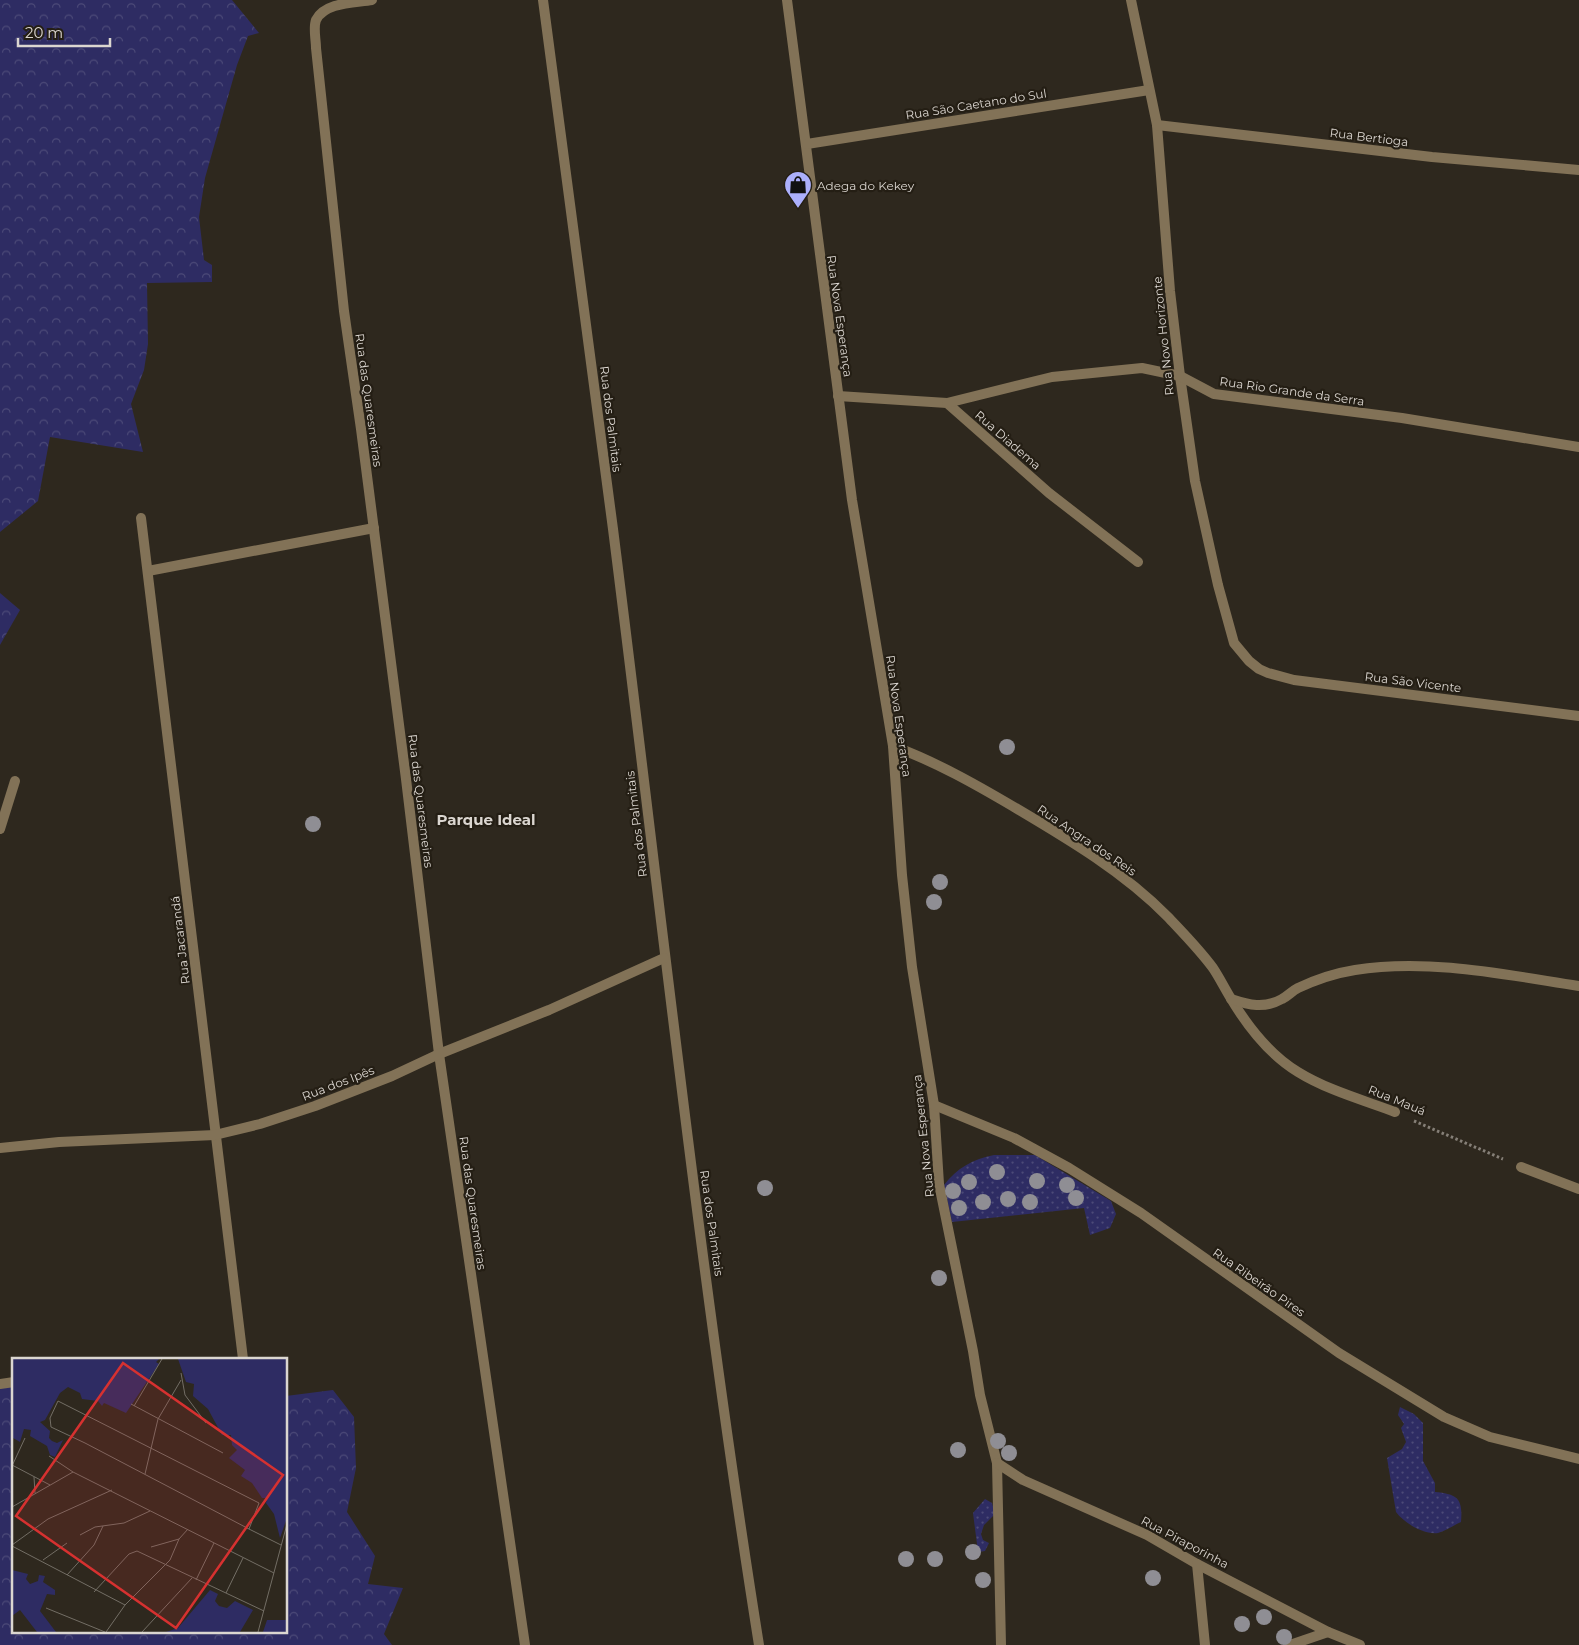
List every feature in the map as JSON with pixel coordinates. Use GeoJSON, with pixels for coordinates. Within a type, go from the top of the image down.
{"type":"FeatureCollection","features":[{"type":"Feature","properties":{"kind":"street","name":"Rua das Quaresmeiras"},"geometry":{"type":"LineString","coordinates":[[372,0],[329,8],[316,19],[315,27],[344,310],[374,528],[439,1054],[525,1645]]}},
{"type":"Feature","properties":{"kind":"street","name":"Rua dos Palmitais"},"geometry":{"type":"LineString","coordinates":[[543,0],[612,520],[664,958],[740,1523],[759,1645]]}},
{"type":"Feature","properties":{"kind":"street","name":"Rua Nova Esperança"},"geometry":{"type":"LineString","coordinates":[[787,0],[852,500],[893,746],[902,875],[912,967],[934,1105],[939,1184],[973,1351],[980,1396],[997,1463],[1001,1645]]}},
{"type":"Feature","properties":{"kind":"street","name":"Rua Novo Horizonte"},"geometry":{"type":"LineString","coordinates":[[1131,0],[1157,125],[1170,291],[1195,481],[1220,595],[1234,642],[1249,661]]}},
{"type":"Feature","properties":{"kind":"street","name":"Rua São Caetano do Sul"},"geometry":{"type":"LineString","coordinates":[[807,144],[1149,90]]}},
{"type":"Feature","properties":{"kind":"street","name":"Rua Bertioga"},"geometry":{"type":"LineString","coordinates":[[1157,125],[1432,157],[1579,170]]}},
{"type":"Feature","properties":{"kind":"street","name":"Rua Rio Grande da Serra"},"geometry":{"type":"LineString","coordinates":[[947,403],[1052,377],[1142,368],[1180,376],[1214,394],[1402,418],[1579,447]]}},
{"type":"Feature","properties":{"kind":"street"},"geometry":{"type":"LineString","coordinates":[[838,396],[947,403]]}},
{"type":"Feature","properties":{"kind":"street","name":"Rua Diadema"},"geometry":{"type":"LineString","coordinates":[[947,403],[1049,493],[1138,562]]}},
{"type":"Feature","properties":{"kind":"street","name":"Rua Jacarandá"},"geometry":{"type":"LineString","coordinates":[[141,518],[215,1135],[244,1358]]}},
{"type":"Feature","properties":{"kind":"street"},"geometry":{"type":"LineString","coordinates":[[148,571],[374,528]]}},
{"type":"Feature","properties":{"kind":"street","name":"Rua São Vicente"},"geometry":{"type":"LineString","coordinates":[[1249,661],[1264,671],[1294,680],[1579,716]]}},
{"type":"Feature","properties":{"kind":"street","name":"Rua Angra dos Reis"},"geometry":{"type":"LineString","coordinates":[[893,746],[926,758],[987,791],[1052,829],[1105,865],[1145,896],[1194,944],[1214,969],[1231,999]]}},
{"type":"Feature","properties":{"kind":"street"},"geometry":{"type":"LineString","coordinates":[[0,829],[15,781]]}},
{"type":"Feature","properties":{"kind":"street","name":"Rua dos Ipês"},"geometry":{"type":"LineString","coordinates":[[0,1148],[59,1142],[215,1135],[315,1106],[392,1076],[439,1054],[549,1010],[664,958]]}},
{"type":"Feature","properties":{"kind":"street"},"geometry":{"type":"LineString","coordinates":[[1231,999],[1250,1006],[1267,1005],[1283,999],[1296,989],[1318,980],[1355,970],[1405,966],[1448,968],[1579,986]]}},
{"type":"Feature","properties":{"kind":"street","name":"Rua Mauá"},"geometry":{"type":"LineString","coordinates":[[1231,999],[1272,1052],[1298,1072],[1395,1112]]}},
{"type":"Feature","properties":{"kind":"street","name":"Rua Ribeirão Pires"},"geometry":{"type":"LineString","coordinates":[[934,1105],[1014,1138],[1069,1168],[1141,1213],[1340,1352],[1444,1417],[1490,1437],[1579,1459]]}},
{"type":"Feature","properties":{"kind":"street"},"geometry":{"type":"LineString","coordinates":[[1521,1167],[1579,1189]]}},
{"type":"Feature","properties":{"kind":"street","name":"Rua Piraporinha"},"geometry":{"type":"LineString","coordinates":[[997,1463],[1023,1480],[1147,1534],[1197,1564],[1328,1632],[1360,1645]]}},
{"type":"Feature","properties":{"kind":"street"},"geometry":{"type":"LineString","coordinates":[[1197,1564],[1205,1645]]}},
{"type":"Feature","properties":{"kind":"street"},"geometry":{"type":"LineString","coordinates":[[1290,1645],[1328,1632]]}},
{"type":"Feature","properties":{"kind":"path","name":"Rua Mauá"},"geometry":{"type":"LineString","coordinates":[[1395,1112],[1521,1167]]}},
{"type":"Feature","properties":{"kind":"green space"},"geometry":{"type":"Polygon","coordinates":[[[0,0],[232,0],[259,33],[248,36],[237,65],[205,178],[199,217],[204,260],[212,265],[212,282],[147,283],[148,344],[144,370],[131,404],[143,452],[50,437],[38,501],[0,532],[0,0]]]}},
{"type":"Feature","properties":{"kind":"green space"},"geometry":{"type":"Polygon","coordinates":[[[0,593],[20,610],[0,645],[0,593]]]}},
{"type":"Feature","properties":{"kind":"green space"},"geometry":{"type":"Polygon","coordinates":[[[994,1155],[1035,1155],[1111,1201],[1116,1214],[1110,1228],[1090,1235],[1084,1208],[952,1222],[944,1185],[966,1165],[994,1155]]]}},
{"type":"Feature","properties":{"kind":"green space"},"geometry":{"type":"Polygon","coordinates":[[[0,1387],[12,1387],[12,1632],[288,1632],[288,1396],[333,1390],[354,1417],[356,1468],[347,1512],[375,1556],[368,1584],[403,1588],[384,1634],[392,1645],[0,1645],[0,1387]]]}},
{"type":"Feature","properties":{"kind":"green space"},"geometry":{"type":"Polygon","coordinates":[[[1400,1407],[1414,1414],[1423,1423],[1423,1461],[1435,1483],[1435,1492],[1454,1496],[1460,1503],[1461,1522],[1438,1533],[1427,1532],[1409,1524],[1396,1512],[1387,1458],[1402,1449],[1406,1442],[1401,1428],[1404,1424],[1398,1415],[1400,1407]]]}},
{"type":"Feature","properties":{"kind":"green space"},"geometry":{"type":"Polygon","coordinates":[[[985,1499],[992,1503],[995,1514],[984,1525],[981,1534],[983,1540],[989,1543],[985,1551],[978,1552],[973,1513],[985,1499]]]}},
{"type":"Feature","properties":{"kind":"place","name":"Adega do Kekey"},"geometry":{"type":"Point","coordinates":[798,209]}},
{"type":"Feature","properties":{"kind":"district","name":"Parque Ideal"},"geometry":{"type":"Point","coordinates":[486,819]}}]}
